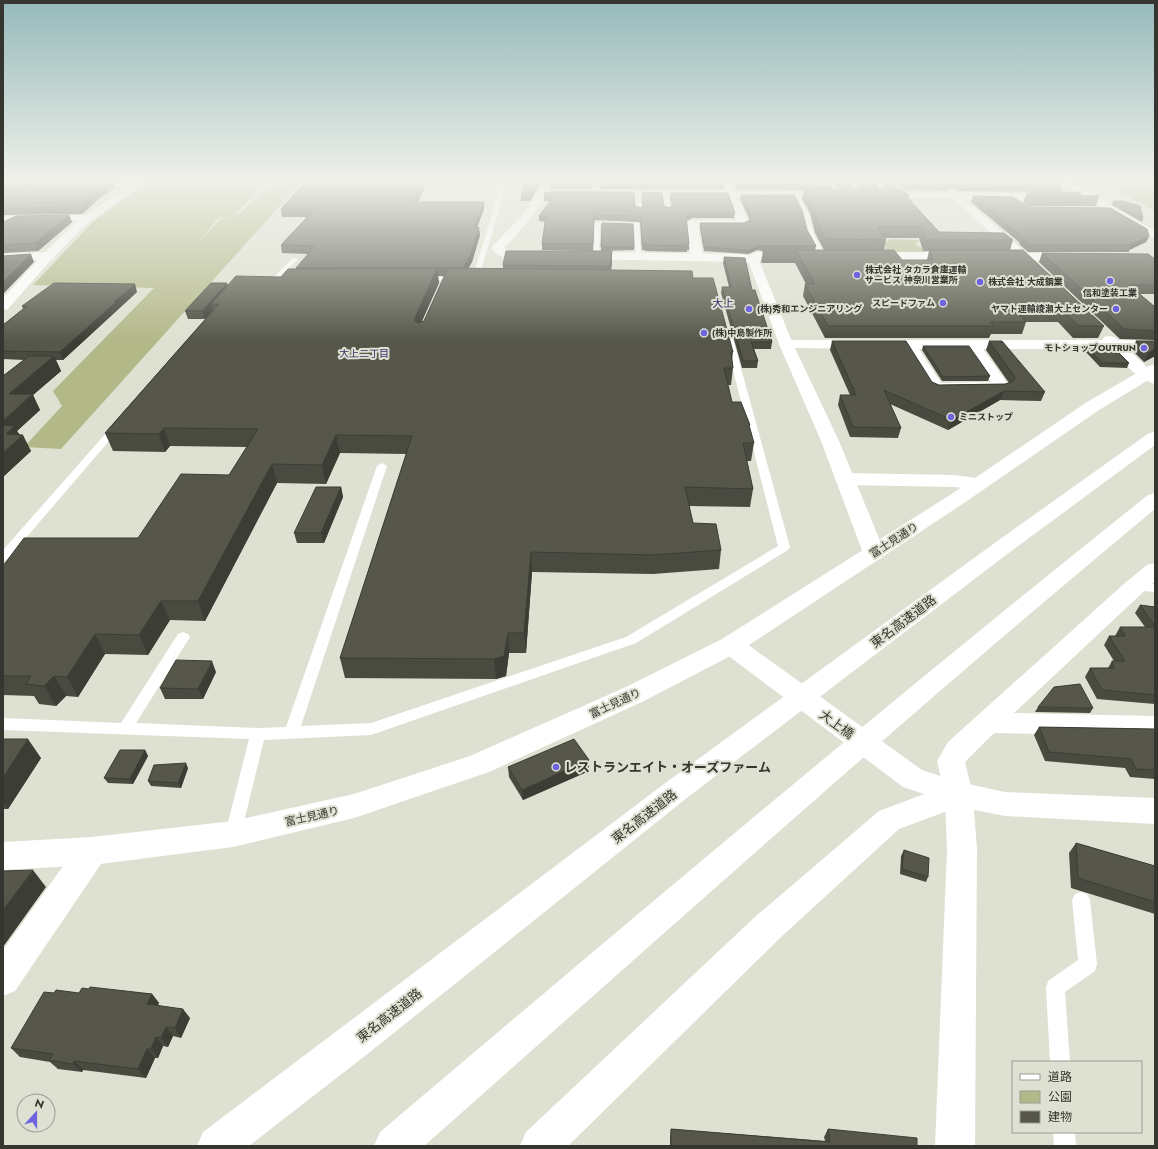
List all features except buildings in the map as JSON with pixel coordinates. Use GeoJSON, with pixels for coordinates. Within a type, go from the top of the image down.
{"type":"FeatureCollection","features":[{"type":"Feature","properties":{"kind":"main road"},"geometry":{"type":"LineString","coordinates":[[5,301],[71,234]]}},
{"type":"Feature","properties":{"kind":"main road"},"geometry":{"type":"LineString","coordinates":[[513,234],[497,248],[503,254],[512,256],[550,256]]}},
{"type":"Feature","properties":{"kind":"main road"},"geometry":{"type":"LineString","coordinates":[[694,234],[697,257]]}},
{"type":"Feature","properties":{"kind":"main road"},"geometry":{"type":"LineString","coordinates":[[999,234],[1041,273]]}},
{"type":"Feature","properties":{"kind":"main road"},"geometry":{"type":"LineString","coordinates":[[754,254],[754,261],[786,344],[830,441],[874,553]]}},
{"type":"Feature","properties":{"kind":"main road"},"geometry":{"type":"LineString","coordinates":[[573,256],[742,258],[754,254],[826,256]]}},
{"type":"Feature","properties":{"kind":"main road"},"geometry":{"type":"LineString","coordinates":[[3,258],[49,256]]}},
{"type":"Feature","properties":{"kind":"main road"},"geometry":{"type":"LineString","coordinates":[[853,256],[970,256]]}},
{"type":"Feature","properties":{"kind":"main road"},"geometry":{"type":"LineString","coordinates":[[985,256],[1086,257]]}},
{"type":"Feature","properties":{"kind":"main road"},"geometry":{"type":"LineString","coordinates":[[1097,328],[1114,344],[1152,374]]}},
{"type":"Feature","properties":{"kind":"main road"},"geometry":{"type":"LineString","coordinates":[[786,344],[1155,345]]}},
{"type":"Feature","properties":{"kind":"main road"},"geometry":{"type":"LineString","coordinates":[[908,344],[936,388],[1002,387],[972,344]]}},
{"type":"Feature","properties":{"kind":"main road","name":"富士見通り"},"geometry":{"type":"LineString","coordinates":[[3,856],[92,851],[233,834],[354,806],[479,764],[634,694],[731,645],[874,553],[1093,406],[1152,374]]}},
{"type":"Feature","properties":{"kind":"main road","name":"東名高速道路"},"geometry":{"type":"LineString","coordinates":[[217,1146],[678,790],[997,552],[1155,437]]}},
{"type":"Feature","properties":{"kind":"main road"},"geometry":{"type":"LineString","coordinates":[[845,479],[954,481],[979,483]]}},
{"type":"Feature","properties":{"kind":"main road"},"geometry":{"type":"LineString","coordinates":[[394,1146],[749,839],[1059,577],[1155,499]]}},
{"type":"Feature","properties":{"kind":"main road"},"geometry":{"type":"LineString","coordinates":[[955,1146],[962,849],[959,794],[951,761],[958,750],[988,722],[1144,588],[1155,570]]}},
{"type":"Feature","properties":{"kind":"main road","name":"大上橋"},"geometry":{"type":"LineString","coordinates":[[731,645],[913,779],[959,794],[1005,804],[1155,811]]}},
{"type":"Feature","properties":{"kind":"main road"},"geometry":{"type":"LineString","coordinates":[[988,722],[1019,724],[1155,726]]}},
{"type":"Feature","properties":{"kind":"main road"},"geometry":{"type":"LineString","coordinates":[[540,1146],[768,927],[889,820],[959,794]]}},
{"type":"Feature","properties":{"kind":"main road"},"geometry":{"type":"LineString","coordinates":[[3,979],[92,851]]}},
{"type":"Feature","properties":{"kind":"lane"},"geometry":{"type":"LineString","coordinates":[[414,279],[444,282],[480,279],[491,234]]}},
{"type":"Feature","properties":{"kind":"lane"},"geometry":{"type":"LineString","coordinates":[[596,256],[597,234]]}},
{"type":"Feature","properties":{"kind":"lane"},"geometry":{"type":"LineString","coordinates":[[638,234],[639,257]]}},
{"type":"Feature","properties":{"kind":"lane"},"geometry":{"type":"LineString","coordinates":[[811,234],[826,256]]}},
{"type":"Feature","properties":{"kind":"lane"},"geometry":{"type":"LineString","coordinates":[[291,279],[271,280],[295,259]]}},
{"type":"Feature","properties":{"kind":"lane"},"geometry":{"type":"LineString","coordinates":[[3,724],[258,734],[371,729],[631,640],[784,547],[726,327]]}},
{"type":"Feature","properties":{"kind":"lane"},"geometry":{"type":"LineString","coordinates":[[3,557],[124,418]]}},
{"type":"Feature","properties":{"kind":"lane"},"geometry":{"type":"LineString","coordinates":[[291,733],[382,466]]}},
{"type":"Feature","properties":{"kind":"lane"},"geometry":{"type":"LineString","coordinates":[[125,729],[183,638]]}},
{"type":"Feature","properties":{"kind":"lane"},"geometry":{"type":"LineString","coordinates":[[233,834],[258,734]]}},
{"type":"Feature","properties":{"kind":"lane"},"geometry":{"type":"LineString","coordinates":[[1060,1061],[1055,988],[1088,964],[1081,900]]}},
{"type":"Feature","properties":{"kind":"lane"},"geometry":{"type":"LineString","coordinates":[[1064,1133],[1065,1146]]}},
{"type":"Feature","properties":{"kind":"green space"},"geometry":{"type":"Polygon","coordinates":[[[82,234],[205,234],[197,243],[206,234],[255,234],[61,449],[24,447],[62,406],[53,391],[154,288],[33,285],[82,234]]]}},
{"type":"Feature","properties":{"kind":"green space"},"geometry":{"type":"Polygon","coordinates":[[[891,239],[918,240],[920,241],[916,242],[917,244],[913,244],[927,250],[926,252],[889,254],[883,243],[891,239]]]}},
{"type":"Feature","properties":{"kind":"place","name":"株式会社 タカラ倉庫運輸 サービス 神奈川営業所"},"geometry":{"type":"Point","coordinates":[857,275]}},
{"type":"Feature","properties":{"kind":"place","name":"信和塗装工業"},"geometry":{"type":"Point","coordinates":[1110,281]}},
{"type":"Feature","properties":{"kind":"place","name":"株式会社 大成鋼業"},"geometry":{"type":"Point","coordinates":[980,282]}},
{"type":"Feature","properties":{"kind":"place","name":"スピードファム"},"geometry":{"type":"Point","coordinates":[943,303]}},
{"type":"Feature","properties":{"kind":"place","name":"(株)秀和エンジニアリング"},"geometry":{"type":"Point","coordinates":[749,309]}},
{"type":"Feature","properties":{"kind":"place","name":"ヤマト運輸綾瀬大上センター"},"geometry":{"type":"Point","coordinates":[1116,309]}},
{"type":"Feature","properties":{"kind":"place","name":"(株)中島製作所"},"geometry":{"type":"Point","coordinates":[704,333]}},
{"type":"Feature","properties":{"kind":"place","name":"モトショップOUTRUN"},"geometry":{"type":"Point","coordinates":[1144,348]}},
{"type":"Feature","properties":{"kind":"place","name":"ミニストップ"},"geometry":{"type":"Point","coordinates":[951,417]}},
{"type":"Feature","properties":{"kind":"place","name":"レストランエイト・オーズファーム"},"geometry":{"type":"Point","coordinates":[556,767]}},
{"type":"Feature","properties":{"kind":"district","name":"大上"},"geometry":{"type":"Point","coordinates":[723,303]}},
{"type":"Feature","properties":{"kind":"district","name":"大上二丁目"},"geometry":{"type":"Point","coordinates":[364,353]}}]}
